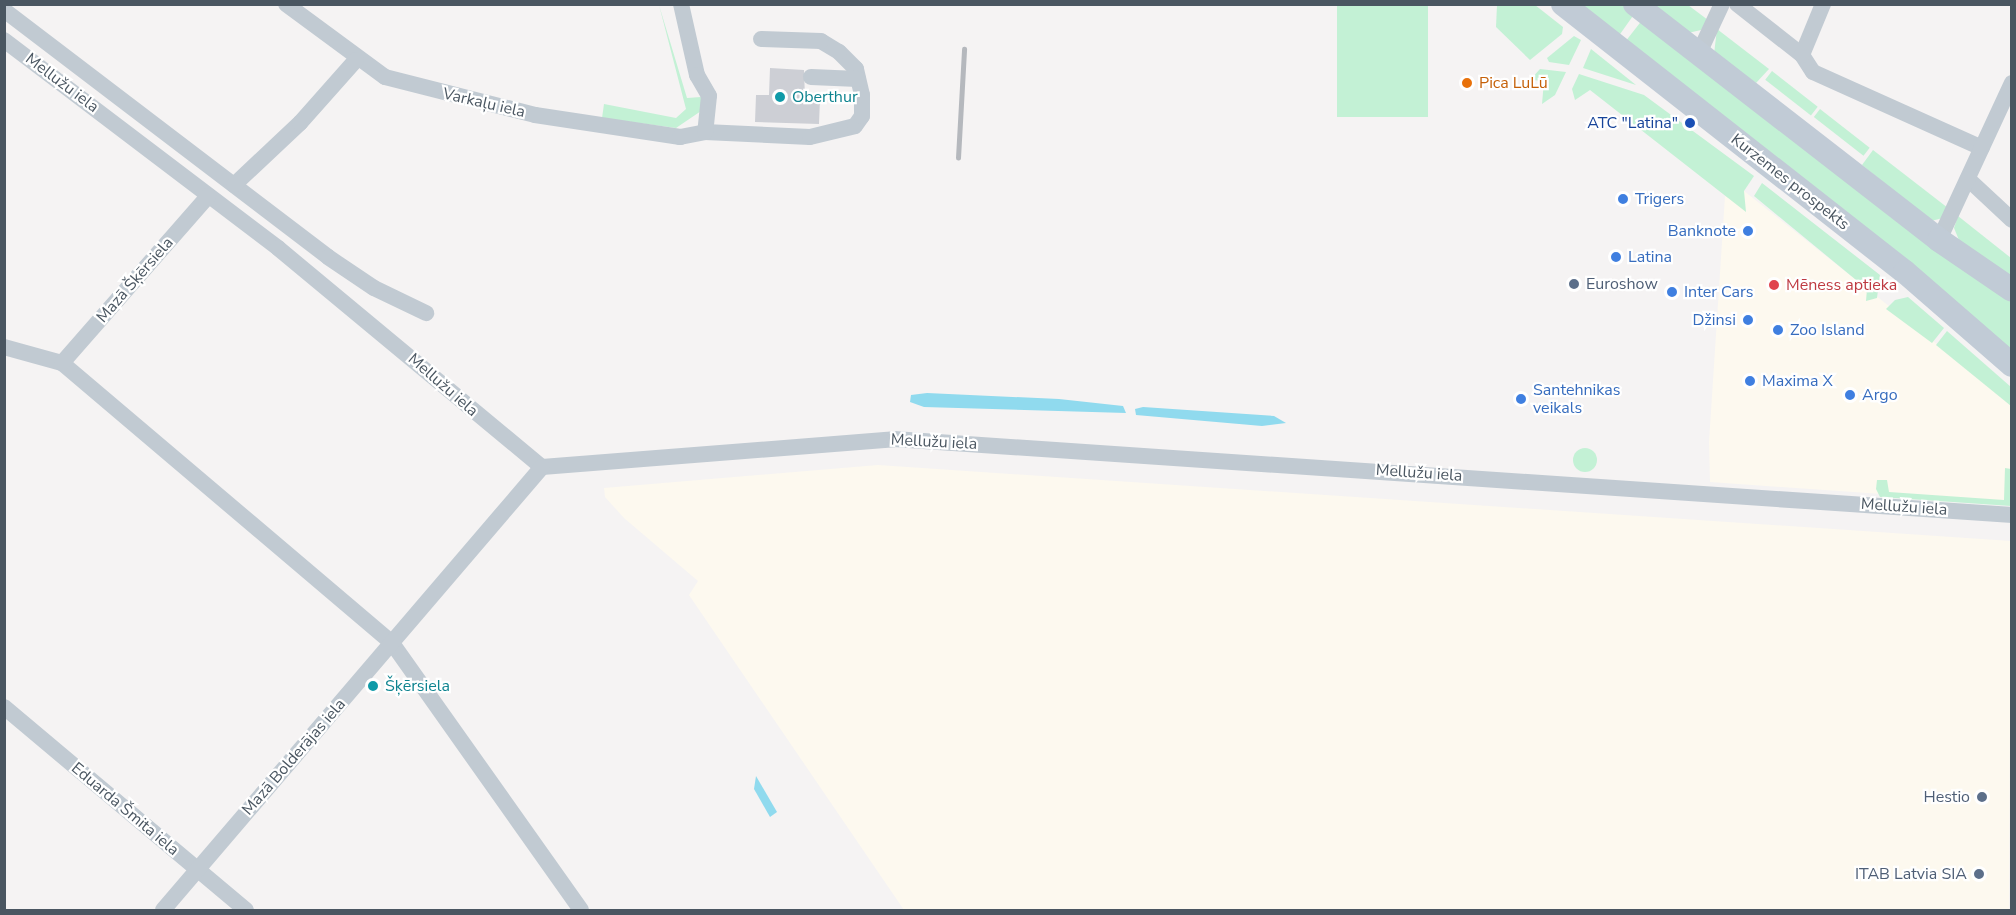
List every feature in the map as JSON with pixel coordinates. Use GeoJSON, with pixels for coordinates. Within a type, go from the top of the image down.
{"type":"FeatureCollection","features":[{"type":"Feature","properties":{"kind":"main road","name":"Kurzemes prospekts"},"geometry":{"type":"LineString","coordinates":[[1563,4],[1905,272],[2012,365]]}},
{"type":"Feature","properties":{"kind":"main road"},"geometry":{"type":"LineString","coordinates":[[1635,4],[1939,240],[2012,290]]}},
{"type":"Feature","properties":{"kind":"street","name":"Varkaļu iela"},"geometry":{"type":"LineString","coordinates":[[286,4],[356,60],[406,84],[535,115],[680,137],[705,132],[810,137],[840,132],[855,126],[862,116],[858,79]]}},
{"type":"Feature","properties":{"kind":"street"},"geometry":{"type":"LineString","coordinates":[[681,4],[697,75],[709,96],[705,132]]}},
{"type":"Feature","properties":{"kind":"street"},"geometry":{"type":"LineString","coordinates":[[1699,53],[1722,4]]}},
{"type":"Feature","properties":{"kind":"street"},"geometry":{"type":"LineString","coordinates":[[1737,4],[1802,55],[1814,72],[1982,148]]}},
{"type":"Feature","properties":{"kind":"street"},"geometry":{"type":"LineString","coordinates":[[1802,55],[1823,4]]}},
{"type":"Feature","properties":{"kind":"street","name":"Mellužu iela"},"geometry":{"type":"LineString","coordinates":[[4,10],[374,288],[426,313]]}},
{"type":"Feature","properties":{"kind":"street"},"geometry":{"type":"LineString","coordinates":[[761,39],[821,41],[856,69],[858,79],[811,77]]}},
{"type":"Feature","properties":{"kind":"street","name":"Mellužu iela"},"geometry":{"type":"LineString","coordinates":[[4,40],[352,307],[542,467],[894,439],[2012,515]]}},
{"type":"Feature","properties":{"kind":"street"},"geometry":{"type":"LineString","coordinates":[[234,185],[300,123],[356,60]]}},
{"type":"Feature","properties":{"kind":"street"},"geometry":{"type":"LineString","coordinates":[[1939,240],[2012,83]]}},
{"type":"Feature","properties":{"kind":"street"},"geometry":{"type":"LineString","coordinates":[[1968,178],[2012,220]]}},
{"type":"Feature","properties":{"kind":"street","name":"Mazā Šķērsiela"},"geometry":{"type":"LineString","coordinates":[[62,363],[208,196]]}},
{"type":"Feature","properties":{"kind":"street"},"geometry":{"type":"LineString","coordinates":[[4,347],[62,363],[392,643],[581,910]]}},
{"type":"Feature","properties":{"kind":"street","name":"Mazā Bolderājas iela"},"geometry":{"type":"LineString","coordinates":[[163,910],[542,467]]}},
{"type":"Feature","properties":{"kind":"street","name":"Eduarda Šmita iela"},"geometry":{"type":"LineString","coordinates":[[4,707],[246,910]]}},
{"type":"Feature","properties":{"kind":"shaded area"},"geometry":{"type":"Polygon","coordinates":[[[1744,191],[2011,403],[2011,503],[1710,482],[1709,442],[1725,196],[1732,200],[1744,191]]]}},
{"type":"Feature","properties":{"kind":"shaded area"},"geometry":{"type":"Polygon","coordinates":[[[878,465],[2011,541],[2009,910],[904,910],[689,595],[698,581],[624,518],[605,497],[604,488],[878,465]]]}},
{"type":"Feature","properties":{"kind":"green space"},"geometry":{"type":"Polygon","coordinates":[[[1652,4],[1688,5],[1708,20],[1701,30],[1688,33],[1652,4]]]}},
{"type":"Feature","properties":{"kind":"green space"},"geometry":{"type":"Polygon","coordinates":[[[659,5],[687,98],[701,97],[704,109],[676,128],[602,118],[604,104],[676,118],[686,109],[659,5]]]}},
{"type":"Feature","properties":{"kind":"green space"},"geometry":{"type":"Polygon","coordinates":[[[1337,5],[1428,5],[1428,117],[1337,117],[1337,5]]]}},
{"type":"Feature","properties":{"kind":"green space"},"geometry":{"type":"Polygon","coordinates":[[[1497,5],[1535,5],[1563,27],[1562,34],[1530,60],[1496,27],[1497,5]]]}},
{"type":"Feature","properties":{"kind":"green space"},"geometry":{"type":"Polygon","coordinates":[[[1576,5],[1624,5],[1635,13],[1618,37],[1576,5]]]}},
{"type":"Feature","properties":{"kind":"green space"},"geometry":{"type":"Polygon","coordinates":[[[1643,19],[2011,299],[2011,353],[1625,42],[1643,19]]]}},
{"type":"Feature","properties":{"kind":"green space"},"geometry":{"type":"Polygon","coordinates":[[[1717,29],[1769,69],[1756,83],[1714,54],[1717,29]]]}},
{"type":"Feature","properties":{"kind":"green space"},"geometry":{"type":"Polygon","coordinates":[[[1574,36],[1581,40],[1569,65],[1549,62],[1547,58],[1574,36]]]}},
{"type":"Feature","properties":{"kind":"green space"},"geometry":{"type":"Polygon","coordinates":[[[1591,49],[1636,85],[1583,68],[1591,49]]]}},
{"type":"Feature","properties":{"kind":"green space"},"geometry":{"type":"Polygon","coordinates":[[[1540,69],[1566,72],[1555,95],[1542,104],[1544,81],[1530,80],[1540,69]]]}},
{"type":"Feature","properties":{"kind":"green space"},"geometry":{"type":"Polygon","coordinates":[[[1772,71],[1818,107],[1811,115],[1765,80],[1772,71]]]}},
{"type":"Feature","properties":{"kind":"green space"},"geometry":{"type":"Polygon","coordinates":[[[1579,74],[1644,95],[1754,176],[1744,191],[1746,212],[1590,90],[1575,100],[1572,89],[1579,74]]]}},
{"type":"Feature","properties":{"kind":"green space"},"geometry":{"type":"Polygon","coordinates":[[[1820,109],[1870,148],[1863,156],[1814,117],[1820,109]]]}},
{"type":"Feature","properties":{"kind":"green space"},"geometry":{"type":"Polygon","coordinates":[[[1873,150],[1948,208],[1943,218],[1931,221],[1862,165],[1873,150]]]}},
{"type":"Feature","properties":{"kind":"green space"},"geometry":{"type":"Polygon","coordinates":[[[1762,183],[1880,275],[1877,298],[1866,301],[1867,289],[1754,196],[1762,183]]]}},
{"type":"Feature","properties":{"kind":"green space"},"geometry":{"type":"Polygon","coordinates":[[[1958,216],[2011,258],[2011,280],[1961,245],[1954,228],[1958,216]]]}},
{"type":"Feature","properties":{"kind":"green space"},"geometry":{"type":"Polygon","coordinates":[[[1908,297],[1944,328],[1932,343],[1886,309],[1895,300],[1908,297]]]}},
{"type":"Feature","properties":{"kind":"green space"},"geometry":{"type":"Polygon","coordinates":[[[1947,331],[2011,387],[2011,406],[1936,345],[1947,331]]]}},
{"type":"Feature","properties":{"kind":"green space"},"geometry":{"type":"Polygon","coordinates":[[[1585,448],[1594,451],[1597,460],[1594,469],[1585,472],[1576,469],[1573,460],[1576,451],[1585,448]]]}},
{"type":"Feature","properties":{"kind":"green space"},"geometry":{"type":"Polygon","coordinates":[[[2005,468],[2011,469],[2011,506],[1880,497],[1876,489],[1877,480],[1887,480],[1889,492],[2004,500],[2005,468]]]}},
{"type":"Feature","properties":{"kind":"water"},"geometry":{"type":"Polygon","coordinates":[[[927,393],[1059,399],[1123,406],[1126,413],[924,407],[910,402],[911,395],[927,393]]]}},
{"type":"Feature","properties":{"kind":"water"},"geometry":{"type":"Polygon","coordinates":[[[1143,407],[1274,416],[1286,423],[1262,426],[1136,415],[1135,409],[1143,407]]]}},
{"type":"Feature","properties":{"kind":"water"},"geometry":{"type":"Polygon","coordinates":[[[756,776],[777,812],[770,817],[754,789],[756,776]]]}},
{"type":"Feature","properties":{"kind":"building","name":"Oberthur"},"geometry":{"type":"Polygon","coordinates":[[[770,68],[804,70],[805,98],[820,99],[819,124],[755,122],[756,95],[769,95],[770,68]]]}},
{"type":"Feature","properties":{"kind":"railway"},"geometry":{"type":"LineString","coordinates":[[958,158],[964,49]]}},
{"type":"Feature","properties":{"kind":"place","name":"Pica LuLū"},"geometry":{"type":"Point","coordinates":[1467,83]}},
{"type":"Feature","properties":{"kind":"place","name":"Oberthur"},"geometry":{"type":"Point","coordinates":[780,97]}},
{"type":"Feature","properties":{"kind":"place","name":"ATC \"Latina\""},"geometry":{"type":"Point","coordinates":[1690,123]}},
{"type":"Feature","properties":{"kind":"place","name":"Trigers"},"geometry":{"type":"Point","coordinates":[1623,199]}},
{"type":"Feature","properties":{"kind":"place","name":"Banknote"},"geometry":{"type":"Point","coordinates":[1748,231]}},
{"type":"Feature","properties":{"kind":"place","name":"Latina"},"geometry":{"type":"Point","coordinates":[1616,257]}},
{"type":"Feature","properties":{"kind":"place","name":"Euroshow"},"geometry":{"type":"Point","coordinates":[1574,284]}},
{"type":"Feature","properties":{"kind":"place","name":"Mēness aptieka"},"geometry":{"type":"Point","coordinates":[1774,285]}},
{"type":"Feature","properties":{"kind":"place","name":"Inter Cars"},"geometry":{"type":"Point","coordinates":[1672,292]}},
{"type":"Feature","properties":{"kind":"place","name":"Džinsi"},"geometry":{"type":"Point","coordinates":[1748,320]}},
{"type":"Feature","properties":{"kind":"place","name":"Zoo Island"},"geometry":{"type":"Point","coordinates":[1778,330]}},
{"type":"Feature","properties":{"kind":"place","name":"Maxima X"},"geometry":{"type":"Point","coordinates":[1750,381]}},
{"type":"Feature","properties":{"kind":"place","name":"Argo"},"geometry":{"type":"Point","coordinates":[1850,395]}},
{"type":"Feature","properties":{"kind":"place","name":"Santehnikas veikals"},"geometry":{"type":"Point","coordinates":[1521,399]}},
{"type":"Feature","properties":{"kind":"place","name":"Šķērsiela"},"geometry":{"type":"Point","coordinates":[373,686]}},
{"type":"Feature","properties":{"kind":"place","name":"Hestio"},"geometry":{"type":"Point","coordinates":[1982,797]}},
{"type":"Feature","properties":{"kind":"place","name":"ITAB Latvia SIA"},"geometry":{"type":"Point","coordinates":[1979,874]}}]}
